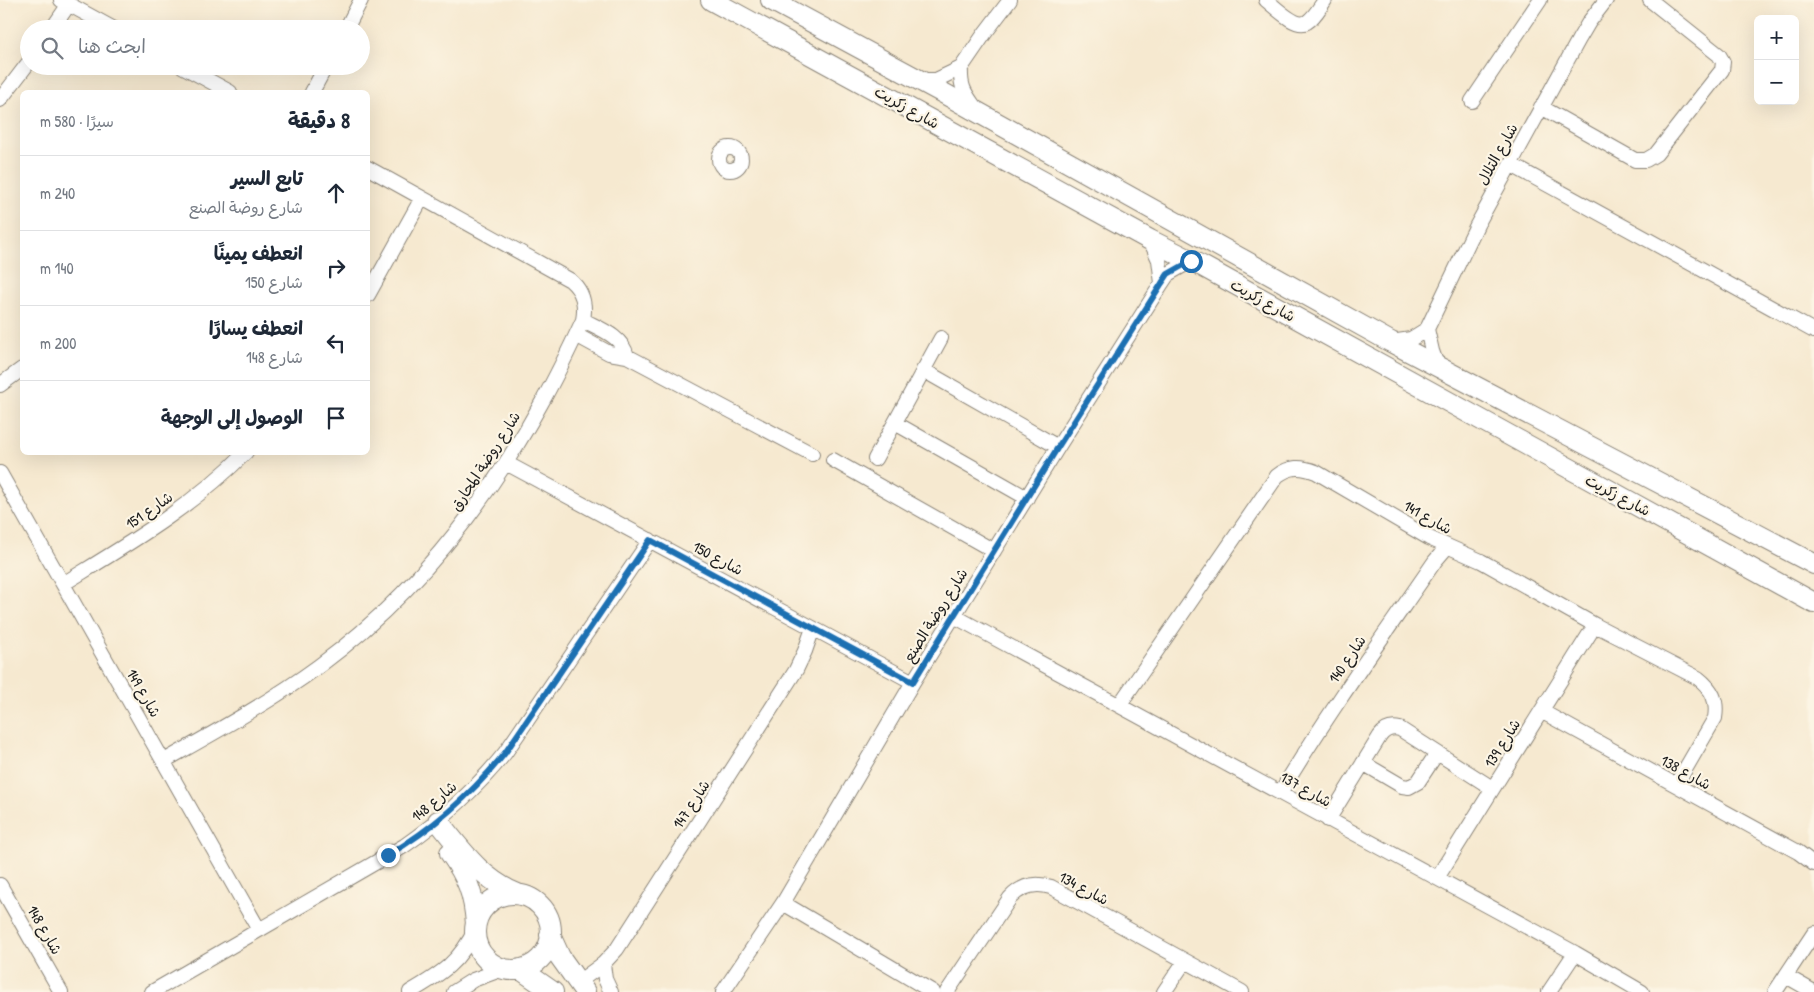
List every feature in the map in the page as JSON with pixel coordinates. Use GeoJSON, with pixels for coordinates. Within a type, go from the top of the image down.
{"type":"FeatureCollection","features":[{"type":"Feature","properties":{"kind":"street"},"geometry":{"type":"LineString","coordinates":[[351,20],[361,0]]}},
{"type":"Feature","properties":{"kind":"street","name":"شارع زكريت"},"geometry":{"type":"LineString","coordinates":[[711,0],[1814,602]]}},
{"type":"Feature","properties":{"kind":"street","name":"شارع زكريت"},"geometry":{"type":"LineString","coordinates":[[772,0],[1392,342],[1814,564]]}},
{"type":"Feature","properties":{"kind":"street"},"geometry":{"type":"LineString","coordinates":[[920,80],[936,80],[961,68],[1010,0]]}},
{"type":"Feature","properties":{"kind":"street"},"geometry":{"type":"LineString","coordinates":[[1266,0],[1294,22],[1300,24],[1307,22],[1325,0]]}},
{"type":"Feature","properties":{"kind":"street"},"geometry":{"type":"LineString","coordinates":[[1472,101],[1540,0]]}},
{"type":"Feature","properties":{"kind":"street"},"geometry":{"type":"LineString","coordinates":[[1541,107],[1635,160],[1646,160],[1656,154],[1722,70],[1723,62],[1720,55],[1650,0]]}},
{"type":"Feature","properties":{"kind":"street"},"geometry":{"type":"LineString","coordinates":[[56,20],[65,2],[98,20]]}},
{"type":"Feature","properties":{"kind":"street","name":"شارع التلال"},"geometry":{"type":"LineString","coordinates":[[1428,329],[1477,225],[1600,2]]}},
{"type":"Feature","properties":{"kind":"street"},"geometry":{"type":"LineString","coordinates":[[961,68],[960,82],[978,112]]}},
{"type":"Feature","properties":{"kind":"street"},"geometry":{"type":"LineString","coordinates":[[0,100],[20,74]]}},
{"type":"Feature","properties":{"kind":"street"},"geometry":{"type":"LineString","coordinates":[[199,75],[226,90]]}},
{"type":"Feature","properties":{"kind":"street"},"geometry":{"type":"LineString","coordinates":[[313,90],[321,75]]}},
{"type":"Feature","properties":{"kind":"street"},"geometry":{"type":"LineString","coordinates":[[1510,164],[1814,331]]}},
{"type":"Feature","properties":{"kind":"street","name":"شارع روضة المحارق"},"geometry":{"type":"LineString","coordinates":[[164,761],[260,706],[290,686],[364,629],[404,591],[454,536],[506,463],[543,401],[583,320],[585,306],[583,298],[576,285],[570,280],[370,169]]}},
{"type":"Feature","properties":{"kind":"street"},"geometry":{"type":"LineString","coordinates":[[370,291],[422,198]]}},
{"type":"Feature","properties":{"kind":"street"},"geometry":{"type":"LineString","coordinates":[[1150,240],[1159,260],[1162,283]]}},
{"type":"Feature","properties":{"kind":"street","name":"شارع روضة الصنع"},"geometry":{"type":"LineString","coordinates":[[724,992],[783,903],[913,682],[1162,283],[1168,274],[1191,261]]}},
{"type":"Feature","properties":{"kind":"street"},"geometry":{"type":"LineString","coordinates":[[583,320],[616,338],[624,346],[627,356]]}},
{"type":"Feature","properties":{"kind":"street"},"geometry":{"type":"LineString","coordinates":[[1392,342],[1411,339],[1428,329],[1437,365]]}},
{"type":"Feature","properties":{"kind":"street"},"geometry":{"type":"LineString","coordinates":[[576,335],[609,353],[627,356],[812,454]]}},
{"type":"Feature","properties":{"kind":"street"},"geometry":{"type":"LineString","coordinates":[[875,459],[941,338]]}},
{"type":"Feature","properties":{"kind":"street"},"geometry":{"type":"LineString","coordinates":[[0,385],[20,370]]}},
{"type":"Feature","properties":{"kind":"street"},"geometry":{"type":"LineString","coordinates":[[924,370],[1058,447]]}},
{"type":"Feature","properties":{"kind":"street"},"geometry":{"type":"LineString","coordinates":[[895,423],[1027,498]]}},
{"type":"Feature","properties":{"kind":"street","name":"شارع 151"},"geometry":{"type":"LineString","coordinates":[[63,584],[158,525],[211,484],[243,455]]}},
{"type":"Feature","properties":{"kind":"street"},"geometry":{"type":"LineString","coordinates":[[832,460],[994,551]]}},
{"type":"Feature","properties":{"kind":"street","name":"شارع 150"},"geometry":{"type":"LineString","coordinates":[[506,463],[913,682]]}},
{"type":"Feature","properties":{"kind":"street","name":"شارع 141"},"geometry":{"type":"LineString","coordinates":[[1120,704],[1277,476],[1295,467],[1302,467],[1316,472],[1447,547],[1481,561],[1595,625],[1698,678],[1712,692],[1716,700],[1717,709],[1715,718],[1676,785]]}},
{"type":"Feature","properties":{"kind":"street","name":"شارع 149"},"geometry":{"type":"LineString","coordinates":[[0,473],[259,930]]}},
{"type":"Feature","properties":{"kind":"street","name":"شارع 148"},"geometry":{"type":"LineString","coordinates":[[152,992],[396,850],[434,824],[475,788],[505,753],[650,540]]}},
{"type":"Feature","properties":{"kind":"street","name":"شارع 140"},"geometry":{"type":"LineString","coordinates":[[1280,793],[1316,734],[1355,676],[1435,561],[1447,547]]}},
{"type":"Feature","properties":{"kind":"street","name":"شارع 137"},"geometry":{"type":"LineString","coordinates":[[954,616],[1120,704],[1328,820],[1575,953],[1642,992]]}},
{"type":"Feature","properties":{"kind":"street","name":"شارع 139"},"geometry":{"type":"LineString","coordinates":[[1437,878],[1595,625]]}},
{"type":"Feature","properties":{"kind":"street","name":"شارع 147"},"geometry":{"type":"LineString","coordinates":[[581,988],[618,949],[796,670],[813,628]]}},
{"type":"Feature","properties":{"kind":"street","name":"شارع 138"},"geometry":{"type":"LineString","coordinates":[[1541,711],[1798,852],[1814,864]]}},
{"type":"Feature","properties":{"kind":"street"},"geometry":{"type":"LineString","coordinates":[[1328,820],[1384,731],[1395,728],[1400,729],[1492,788]]}},
{"type":"Feature","properties":{"kind":"street"},"geometry":{"type":"LineString","coordinates":[[1363,763],[1402,786],[1410,787],[1418,782],[1437,753]]}},
{"type":"Feature","properties":{"kind":"street"},"geometry":{"type":"LineString","coordinates":[[434,824],[487,878],[508,891],[529,898],[543,909],[548,917],[549,943],[535,963],[473,980],[454,992]]}},
{"type":"Feature","properties":{"kind":"street"},"geometry":{"type":"LineString","coordinates":[[434,824],[468,883],[474,904],[476,940],[483,955],[489,961],[512,969],[553,992]]}},
{"type":"Feature","properties":{"kind":"street","name":"شارع 148"},"geometry":{"type":"LineString","coordinates":[[0,884],[61,992]]}},
{"type":"Feature","properties":{"kind":"street","name":"شارع 134"},"geometry":{"type":"LineString","coordinates":[[947,992],[1010,898],[1019,889],[1032,885],[1051,887],[1242,992]]}},
{"type":"Feature","properties":{"kind":"street"},"geometry":{"type":"LineString","coordinates":[[410,992],[449,968],[469,943],[483,909],[489,903],[504,896],[520,895]]}},
{"type":"Feature","properties":{"kind":"street"},"geometry":{"type":"LineString","coordinates":[[783,903],[933,992]]}},
{"type":"Feature","properties":{"kind":"street"},"geometry":{"type":"LineString","coordinates":[[1775,992],[1814,933]]}},
{"type":"Feature","properties":{"kind":"street"},"geometry":{"type":"LineString","coordinates":[[550,935],[560,957],[581,988]]}},
{"type":"Feature","properties":{"kind":"street"},"geometry":{"type":"LineString","coordinates":[[1549,992],[1575,953]]}},
{"type":"Feature","properties":{"kind":"street"},"geometry":{"type":"LineString","coordinates":[[1164,992],[1185,961]]}},
{"type":"Feature","properties":{"kind":"street"},"geometry":{"type":"LineString","coordinates":[[603,964],[605,979],[611,992]]}},
{"type":"Feature","properties":{"kind":"street"},"geometry":{"type":"LineString","coordinates":[[1786,976],[1814,992]]}},
{"type":"Feature","properties":{"kind":"route"},"geometry":{"type":"LineString","coordinates":[[388,855],[438,822],[475,788],[505,753],[650,540],[913,682],[1162,283],[1168,274],[1191,261]]}}]}
